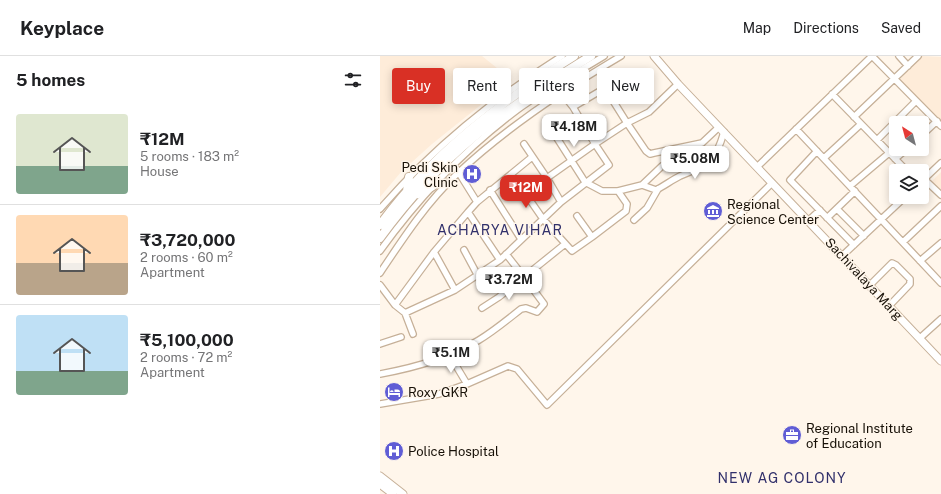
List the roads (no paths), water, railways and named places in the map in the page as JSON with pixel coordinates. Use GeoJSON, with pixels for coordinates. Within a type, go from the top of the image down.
{"type":"FeatureCollection","features":[{"type":"Feature","properties":{"kind":"highway"},"geometry":{"type":"LineString","coordinates":[[380,238],[417,180],[453,144],[485,117],[540,77],[574,56]]}},
{"type":"Feature","properties":{"kind":"highway"},"geometry":{"type":"LineString","coordinates":[[417,180],[448,159],[490,123],[521,100],[591,56]]}},
{"type":"Feature","properties":{"kind":"highway"},"geometry":{"type":"LineString","coordinates":[[380,225],[407,197],[433,186]]}},
{"type":"Feature","properties":{"kind":"main road","name":"Sachivalaya Marg"},"geometry":{"type":"LineString","coordinates":[[653,58],[941,361]]}},
{"type":"Feature","properties":{"kind":"main road"},"geometry":{"type":"LineString","coordinates":[[380,476],[403,494]]}},
{"type":"Feature","properties":{"kind":"main road"},"geometry":{"type":"LineString","coordinates":[[380,484],[393,494]]}},
{"type":"Feature","properties":{"kind":"street"},"geometry":{"type":"LineString","coordinates":[[380,210],[417,180],[455,132],[492,104],[562,56]]}},
{"type":"Feature","properties":{"kind":"street"},"geometry":{"type":"LineString","coordinates":[[584,68],[604,56]]}},
{"type":"Feature","properties":{"kind":"street"},"geometry":{"type":"LineString","coordinates":[[589,75],[620,56]]}},
{"type":"Feature","properties":{"kind":"street"},"geometry":{"type":"LineString","coordinates":[[757,167],[872,56],[939,124],[929,130]]}},
{"type":"Feature","properties":{"kind":"street"},"geometry":{"type":"LineString","coordinates":[[899,56],[908,66]]}},
{"type":"Feature","properties":{"kind":"street"},"geometry":{"type":"LineString","coordinates":[[854,116],[918,56]]}},
{"type":"Feature","properties":{"kind":"street"},"geometry":{"type":"LineString","coordinates":[[547,178],[627,122],[649,112],[678,84]]}},
{"type":"Feature","properties":{"kind":"street"},"geometry":{"type":"LineString","coordinates":[[573,107],[605,88],[646,151],[650,154],[702,143],[726,134]]}},
{"type":"Feature","properties":{"kind":"street"},"geometry":{"type":"LineString","coordinates":[[832,94],[889,153],[850,186]]}},
{"type":"Feature","properties":{"kind":"street"},"geometry":{"type":"LineString","coordinates":[[877,140],[916,101]]}},
{"type":"Feature","properties":{"kind":"street"},"geometry":{"type":"LineString","coordinates":[[380,252],[433,186],[454,165],[527,104]]}},
{"type":"Feature","properties":{"kind":"street"},"geometry":{"type":"LineString","coordinates":[[380,273],[412,225],[458,173],[503,134],[545,104]]}},
{"type":"Feature","properties":{"kind":"street"},"geometry":{"type":"LineString","coordinates":[[405,313],[455,290],[478,276],[500,260],[561,202],[609,165],[594,144],[571,104]]}},
{"type":"Feature","properties":{"kind":"street"},"geometry":{"type":"LineString","coordinates":[[548,124],[585,182],[602,190],[618,190],[642,185],[662,166]]}},
{"type":"Feature","properties":{"kind":"street"},"geometry":{"type":"LineString","coordinates":[[824,158],[861,124]]}},
{"type":"Feature","properties":{"kind":"street"},"geometry":{"type":"LineString","coordinates":[[796,129],[941,282]]}},
{"type":"Feature","properties":{"kind":"street"},"geometry":{"type":"LineString","coordinates":[[642,185],[653,190],[658,189],[674,179],[708,163],[716,154],[726,134]]}},
{"type":"Feature","properties":{"kind":"street"},"geometry":{"type":"LineString","coordinates":[[524,144],[561,202]]}},
{"type":"Feature","properties":{"kind":"street"},"geometry":{"type":"LineString","coordinates":[[817,152],[790,180],[854,245]]}},
{"type":"Feature","properties":{"kind":"street"},"geometry":{"type":"LineString","coordinates":[[395,306],[434,252],[476,202],[532,156]]}},
{"type":"Feature","properties":{"kind":"street"},"geometry":{"type":"LineString","coordinates":[[892,156],[900,164]]}},
{"type":"Feature","properties":{"kind":"street"},"geometry":{"type":"LineString","coordinates":[[895,159],[899,156]]}},
{"type":"Feature","properties":{"kind":"street"},"geometry":{"type":"LineString","coordinates":[[929,174],[941,163]]}},
{"type":"Feature","properties":{"kind":"street"},"geometry":{"type":"LineString","coordinates":[[454,165],[476,202]]}},
{"type":"Feature","properties":{"kind":"street"},"geometry":{"type":"LineString","coordinates":[[380,404],[439,394],[467,384],[500,368],[511,366],[516,369],[547,404],[772,183]]}},
{"type":"Feature","properties":{"kind":"street"},"geometry":{"type":"LineString","coordinates":[[929,185],[941,195]]}},
{"type":"Feature","properties":{"kind":"street"},"geometry":{"type":"LineString","coordinates":[[634,220],[647,208],[658,189]]}},
{"type":"Feature","properties":{"kind":"street"},"geometry":{"type":"LineString","coordinates":[[490,190],[521,239]]}},
{"type":"Feature","properties":{"kind":"street"},"geometry":{"type":"LineString","coordinates":[[523,190],[543,219],[572,251],[626,211],[627,204],[618,190]]}},
{"type":"Feature","properties":{"kind":"street"},"geometry":{"type":"LineString","coordinates":[[827,218],[855,191]]}},
{"type":"Feature","properties":{"kind":"street"},"geometry":{"type":"LineString","coordinates":[[842,256],[897,204]]}},
{"type":"Feature","properties":{"kind":"street"},"geometry":{"type":"LineString","coordinates":[[903,242],[941,206]]}},
{"type":"Feature","properties":{"kind":"street"},"geometry":{"type":"LineString","coordinates":[[837,209],[864,236]]}},
{"type":"Feature","properties":{"kind":"street"},"geometry":{"type":"LineString","coordinates":[[808,221],[820,210]]}},
{"type":"Feature","properties":{"kind":"street"},"geometry":{"type":"LineString","coordinates":[[468,212],[500,260]]}},
{"type":"Feature","properties":{"kind":"street"},"geometry":{"type":"LineString","coordinates":[[577,216],[592,237]]}},
{"type":"Feature","properties":{"kind":"street"},"geometry":{"type":"LineString","coordinates":[[920,261],[941,243]]}},
{"type":"Feature","properties":{"kind":"street"},"geometry":{"type":"LineString","coordinates":[[482,308],[499,297],[565,244]]}},
{"type":"Feature","properties":{"kind":"street"},"geometry":{"type":"LineString","coordinates":[[464,250],[478,276]]}},
{"type":"Feature","properties":{"kind":"street"},"geometry":{"type":"LineString","coordinates":[[434,252],[455,290]]}},
{"type":"Feature","properties":{"kind":"street"},"geometry":{"type":"LineString","coordinates":[[380,374],[424,363],[449,354],[478,340],[521,309],[526,308],[536,312],[539,311],[544,306],[543,302],[506,254]]}},
{"type":"Feature","properties":{"kind":"street"},"geometry":{"type":"LineString","coordinates":[[870,285],[892,263],[910,279],[910,284],[889,306]]}},
{"type":"Feature","properties":{"kind":"street"},"geometry":{"type":"LineString","coordinates":[[380,285],[395,306],[405,313],[413,334]]}},
{"type":"Feature","properties":{"kind":"street"},"geometry":{"type":"LineString","coordinates":[[920,338],[941,319]]}},
{"type":"Feature","properties":{"kind":"street"},"geometry":{"type":"LineString","coordinates":[[380,344],[401,337]]}},
{"type":"Feature","properties":{"kind":"street"},"geometry":{"type":"LineString","coordinates":[[449,354],[467,384]]}},
{"type":"Feature","properties":{"kind":"place","name":"Pedi Skin Clinic"},"geometry":{"type":"Point","coordinates":[472,174]}},
{"type":"Feature","properties":{"kind":"place","name":"Regional Science Center"},"geometry":{"type":"Point","coordinates":[713,211]}},
{"type":"Feature","properties":{"kind":"place","name":"Roxy GKR"},"geometry":{"type":"Point","coordinates":[394,392]}},
{"type":"Feature","properties":{"kind":"place","name":"Regional Institute of Education"},"geometry":{"type":"Point","coordinates":[792,435]}},
{"type":"Feature","properties":{"kind":"place","name":"Police Hospital"},"geometry":{"type":"Point","coordinates":[394,451]}},
{"type":"Feature","properties":{"kind":"district","name":"ACHARYA VIHAR"},"geometry":{"type":"Point","coordinates":[500,230]}},
{"type":"Feature","properties":{"kind":"district","name":"NEW AG COLONY"},"geometry":{"type":"Point","coordinates":[782,478]}}]}
